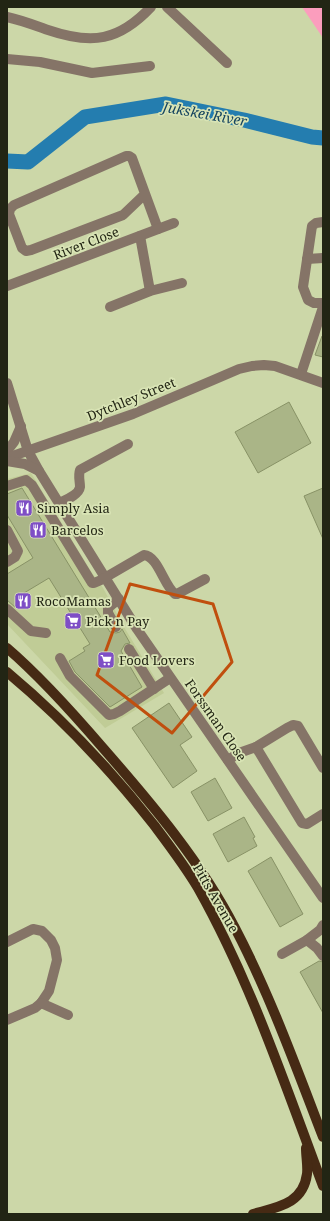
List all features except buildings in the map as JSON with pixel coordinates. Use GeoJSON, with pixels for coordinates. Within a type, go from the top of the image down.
{"type":"FeatureCollection","features":[{"type":"Feature","properties":{"kind":"main road","name":"Pitts Avenue"},"geometry":{"type":"LineString","coordinates":[[7,648],[44,683],[119,766],[178,839],[205,878],[234,927],[256,970],[323,1137]]}},
{"type":"Feature","properties":{"kind":"main road","name":"Pitts Avenue"},"geometry":{"type":"LineString","coordinates":[[7,672],[38,698],[79,738],[132,797],[168,844],[197,886],[242,976],[323,1186]]}},
{"type":"Feature","properties":{"kind":"main road"},"geometry":{"type":"LineString","coordinates":[[253,1214],[290,1202],[303,1188],[307,1172],[305,1140]]}},
{"type":"Feature","properties":{"kind":"street"},"geometry":{"type":"LineString","coordinates":[[7,17],[74,37],[93,38],[114,35],[139,20],[151,7]]}},
{"type":"Feature","properties":{"kind":"street"},"geometry":{"type":"LineString","coordinates":[[167,7],[227,63]]}},
{"type":"Feature","properties":{"kind":"street"},"geometry":{"type":"LineString","coordinates":[[7,60],[40,62],[92,73],[150,66]]}},
{"type":"Feature","properties":{"kind":"street"},"geometry":{"type":"LineString","coordinates":[[145,194],[123,215],[31,250],[22,248],[9,214],[10,209],[14,205],[129,156],[132,158],[158,229]]}},
{"type":"Feature","properties":{"kind":"street"},"geometry":{"type":"LineString","coordinates":[[323,222],[316,223],[312,226],[303,287],[308,300],[314,303],[323,303]]}},
{"type":"Feature","properties":{"kind":"street","name":"River Close"},"geometry":{"type":"LineString","coordinates":[[7,286],[174,223]]}},
{"type":"Feature","properties":{"kind":"street"},"geometry":{"type":"LineString","coordinates":[[140,236],[150,291]]}},
{"type":"Feature","properties":{"kind":"street"},"geometry":{"type":"LineString","coordinates":[[307,259],[323,258]]}},
{"type":"Feature","properties":{"kind":"street"},"geometry":{"type":"LineString","coordinates":[[110,307],[150,291],[182,283]]}},
{"type":"Feature","properties":{"kind":"street"},"geometry":{"type":"LineString","coordinates":[[301,374],[323,307]]}},
{"type":"Feature","properties":{"kind":"street","name":"Dytchley Street"},"geometry":{"type":"LineString","coordinates":[[7,460],[28,450],[133,414],[239,369],[264,365],[285,368],[323,383]]}},
{"type":"Feature","properties":{"kind":"street","name":"Forssman Close"},"geometry":{"type":"LineString","coordinates":[[7,383],[28,450],[39,471],[119,599],[136,629],[323,898]]}},
{"type":"Feature","properties":{"kind":"street"},"geometry":{"type":"LineString","coordinates":[[7,451],[14,442],[21,426]]}},
{"type":"Feature","properties":{"kind":"street"},"geometry":{"type":"LineString","coordinates":[[59,503],[78,492],[80,488],[78,474],[80,470],[128,444]]}},
{"type":"Feature","properties":{"kind":"street"},"geometry":{"type":"LineString","coordinates":[[7,460],[25,464],[39,471]]}},
{"type":"Feature","properties":{"kind":"street"},"geometry":{"type":"LineString","coordinates":[[7,486],[26,480],[28,481],[89,580],[94,583],[106,578],[144,555],[154,561],[170,590],[175,594],[205,579]]}},
{"type":"Feature","properties":{"kind":"street"},"geometry":{"type":"LineString","coordinates":[[7,562],[15,557],[18,551],[8,533]]}},
{"type":"Feature","properties":{"kind":"street"},"geometry":{"type":"LineString","coordinates":[[116,627],[108,613],[108,608],[119,599]]}},
{"type":"Feature","properties":{"kind":"street"},"geometry":{"type":"LineString","coordinates":[[7,609],[31,631],[46,634]]}},
{"type":"Feature","properties":{"kind":"street"},"geometry":{"type":"LineString","coordinates":[[128,649],[154,689]]}},
{"type":"Feature","properties":{"kind":"street"},"geometry":{"type":"LineString","coordinates":[[60,658],[70,676],[109,715],[120,711],[170,678]]}},
{"type":"Feature","properties":{"kind":"street"},"geometry":{"type":"LineString","coordinates":[[228,760],[239,753],[256,747],[287,728],[298,726],[323,768]]}},
{"type":"Feature","properties":{"kind":"street"},"geometry":{"type":"LineString","coordinates":[[256,747],[302,823],[307,824],[323,814]]}},
{"type":"Feature","properties":{"kind":"street"},"geometry":{"type":"LineString","coordinates":[[282,954],[307,940],[320,930],[323,925]]}},
{"type":"Feature","properties":{"kind":"street"},"geometry":{"type":"LineString","coordinates":[[7,942],[27,932],[38,929],[46,934],[51,940],[55,948],[57,960],[49,991],[41,1003],[35,1008],[7,1020]]}},
{"type":"Feature","properties":{"kind":"street"},"geometry":{"type":"LineString","coordinates":[[307,940],[323,956]]}},
{"type":"Feature","properties":{"kind":"street"},"geometry":{"type":"LineString","coordinates":[[41,1003],[68,1015]]}},
{"type":"Feature","properties":{"kind":"highlighted area"},"geometry":{"type":"Polygon","coordinates":[[[130,584],[213,604],[232,662],[172,733],[97,675],[130,584]]]}},
{"type":"Feature","properties":{"kind":"shaded area"},"geometry":{"type":"Polygon","coordinates":[[[302,7],[323,7],[323,38],[302,7]]]}},
{"type":"Feature","properties":{"kind":"shaded area"},"geometry":{"type":"Polygon","coordinates":[[[31,473],[92,573],[103,588],[124,627],[164,693],[105,728],[7,624],[7,479],[31,473]]]}},
{"type":"Feature","properties":{"kind":"waterway","name":"Jukskei River"},"geometry":{"type":"LineString","coordinates":[[7,161],[28,162],[85,117],[166,104],[244,120],[312,137],[323,138]]}},
{"type":"Feature","properties":{"kind":"place","name":"Simply Asia"},"geometry":{"type":"Point","coordinates":[24,508]}},
{"type":"Feature","properties":{"kind":"place","name":"Barcelos"},"geometry":{"type":"Point","coordinates":[38,530]}},
{"type":"Feature","properties":{"kind":"place","name":"RocoMamas"},"geometry":{"type":"Point","coordinates":[23,601]}},
{"type":"Feature","properties":{"kind":"place","name":"Pick n Pay"},"geometry":{"type":"Point","coordinates":[73,621]}},
{"type":"Feature","properties":{"kind":"place","name":"Food Lovers"},"geometry":{"type":"Point","coordinates":[106,660]}}]}
